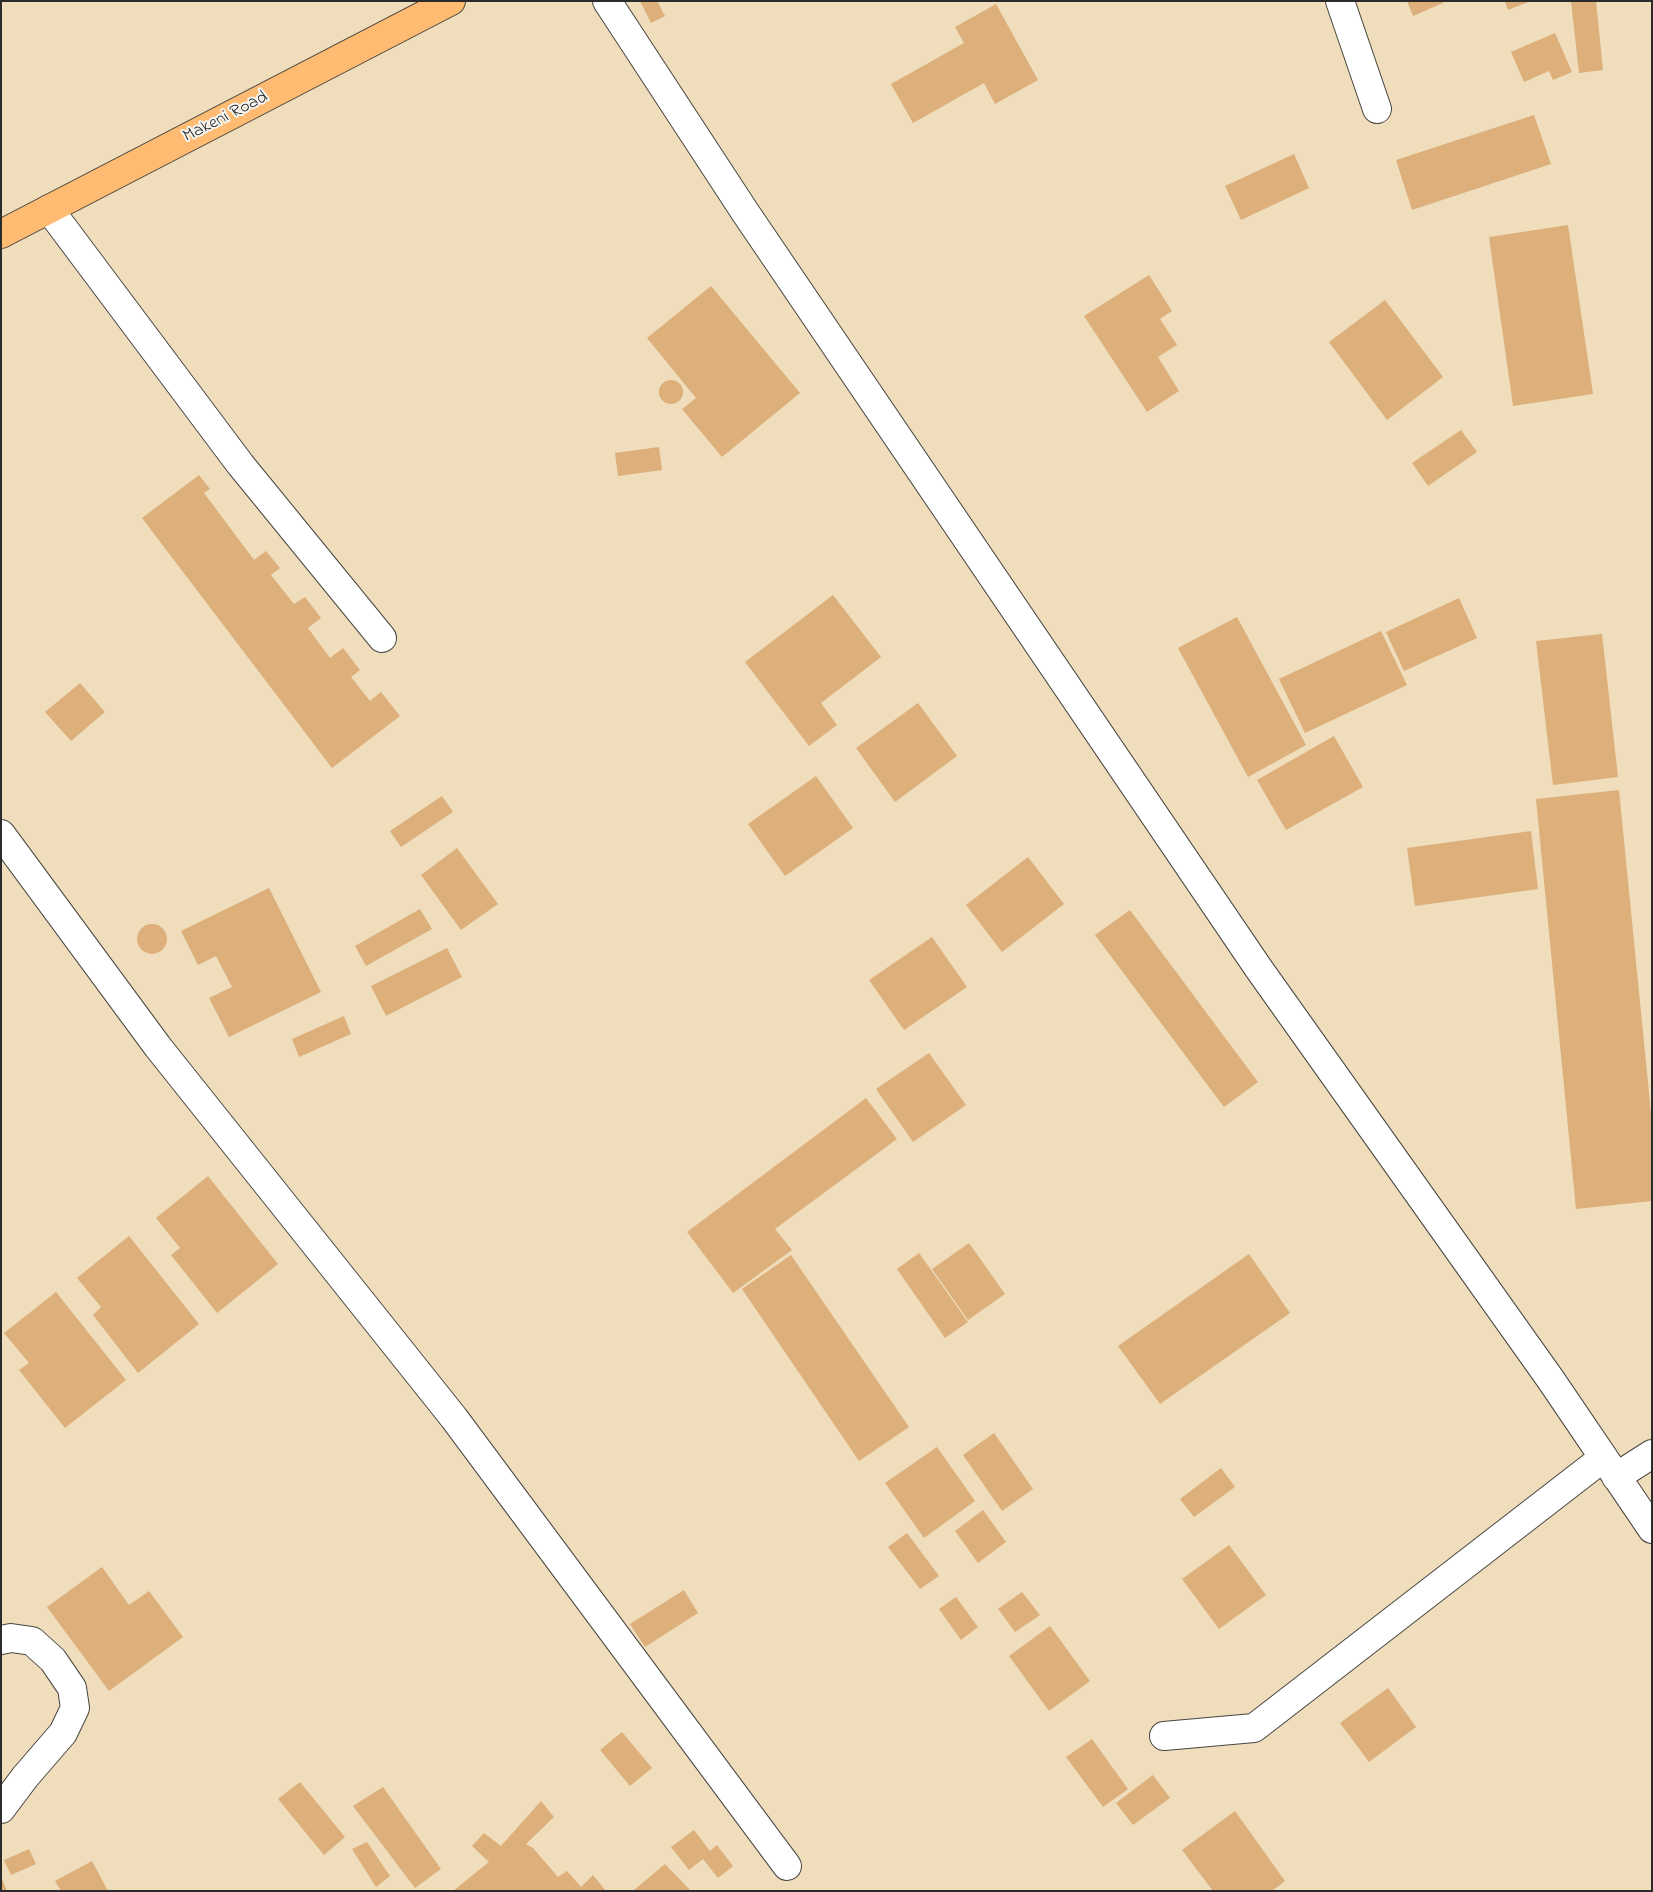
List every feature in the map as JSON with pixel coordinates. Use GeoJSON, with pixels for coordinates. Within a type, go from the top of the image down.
{"type":"FeatureCollection","features":[{"type":"Feature","properties":{"kind":"main road","name":"Makeni Road"},"geometry":{"type":"LineString","coordinates":[[1,234],[452,1]]}},
{"type":"Feature","properties":{"kind":"street"},"geometry":{"type":"LineString","coordinates":[[606,1],[745,212],[1254,961],[1551,1380],[1652,1529]]}},
{"type":"Feature","properties":{"kind":"street"},"geometry":{"type":"LineString","coordinates":[[1340,1],[1377,110]]}},
{"type":"Feature","properties":{"kind":"street"},"geometry":{"type":"LineString","coordinates":[[49,210],[240,464],[382,638]]}},
{"type":"Feature","properties":{"kind":"street"},"geometry":{"type":"LineString","coordinates":[[1,834],[158,1047],[454,1418],[787,1866]]}},
{"type":"Feature","properties":{"kind":"street"},"geometry":{"type":"LineString","coordinates":[[1164,1736],[1254,1728],[1610,1467],[1652,1454]]}},
{"type":"Feature","properties":{"kind":"street"},"geometry":{"type":"LineString","coordinates":[[1,1640],[11,1638],[32,1641],[53,1660],[72,1688],[75,1708],[63,1733],[25,1777],[1,1810]]}},
{"type":"Feature","properties":{"kind":"building"},"geometry":{"type":"Polygon","coordinates":[[[640,1],[657,1],[665,16],[651,23],[640,1]]]}},
{"type":"Feature","properties":{"kind":"building"},"geometry":{"type":"Polygon","coordinates":[[[1407,1],[1443,1],[1443,3],[1413,16],[1407,1]]]}},
{"type":"Feature","properties":{"kind":"building"},"geometry":{"type":"Polygon","coordinates":[[[1505,1],[1531,1],[1508,10],[1505,1]]]}},
{"type":"Feature","properties":{"kind":"building"},"geometry":{"type":"Polygon","coordinates":[[[1571,1],[1596,1],[1603,70],[1579,73],[1571,1]]]}},
{"type":"Feature","properties":{"kind":"building"},"geometry":{"type":"Polygon","coordinates":[[[996,4],[1038,80],[995,104],[984,83],[913,123],[891,84],[964,43],[955,27],[996,4]]]}},
{"type":"Feature","properties":{"kind":"building"},"geometry":{"type":"Polygon","coordinates":[[[1555,33],[1572,72],[1553,80],[1549,71],[1524,82],[1511,52],[1555,33]]]}},
{"type":"Feature","properties":{"kind":"building"},"geometry":{"type":"Polygon","coordinates":[[[1534,115],[1551,164],[1412,210],[1396,160],[1534,115]]]}},
{"type":"Feature","properties":{"kind":"building"},"geometry":{"type":"Polygon","coordinates":[[[1294,154],[1309,188],[1241,220],[1225,186],[1294,154]]]}},
{"type":"Feature","properties":{"kind":"building"},"geometry":{"type":"Polygon","coordinates":[[[1568,225],[1593,394],[1513,406],[1489,237],[1568,225]]]}},
{"type":"Feature","properties":{"kind":"building"},"geometry":{"type":"Polygon","coordinates":[[[1149,275],[1172,311],[1160,319],[1177,345],[1158,357],[1179,391],[1147,412],[1084,316],[1149,275]]]}},
{"type":"Feature","properties":{"kind":"building"},"geometry":{"type":"Polygon","coordinates":[[[711,286],[800,393],[722,457],[682,409],[696,398],[647,338],[711,286]]]}},
{"type":"Feature","properties":{"kind":"building"},"geometry":{"type":"Polygon","coordinates":[[[1385,300],[1443,377],[1387,420],[1329,342],[1385,300]]]}},
{"type":"Feature","properties":{"kind":"building"},"geometry":{"type":"Polygon","coordinates":[[[671,380],[679,384],[683,392],[679,400],[671,404],[663,400],[659,392],[663,384],[671,380]]]}},
{"type":"Feature","properties":{"kind":"building"},"geometry":{"type":"Polygon","coordinates":[[[1461,430],[1477,452],[1428,486],[1412,463],[1461,430]]]}},
{"type":"Feature","properties":{"kind":"building"},"geometry":{"type":"Polygon","coordinates":[[[659,447],[662,470],[618,476],[615,453],[659,447]]]}},
{"type":"Feature","properties":{"kind":"building"},"geometry":{"type":"Polygon","coordinates":[[[199,475],[210,489],[204,493],[254,560],[266,551],[280,568],[271,575],[294,604],[305,597],[321,618],[308,628],[330,658],[343,648],[360,670],[351,677],[370,701],[381,692],[400,716],[332,768],[142,518],[199,475]]]}},
{"type":"Feature","properties":{"kind":"building"},"geometry":{"type":"Polygon","coordinates":[[[833,595],[881,657],[821,703],[837,725],[809,746],[745,662],[833,595]]]}},
{"type":"Feature","properties":{"kind":"building"},"geometry":{"type":"Polygon","coordinates":[[[1459,598],[1477,638],[1404,671],[1386,632],[1459,598]]]}},
{"type":"Feature","properties":{"kind":"building"},"geometry":{"type":"Polygon","coordinates":[[[1237,617],[1306,745],[1248,777],[1178,648],[1237,617]]]}},
{"type":"Feature","properties":{"kind":"building"},"geometry":{"type":"Polygon","coordinates":[[[1381,631],[1407,685],[1305,733],[1279,679],[1381,631]]]}},
{"type":"Feature","properties":{"kind":"building"},"geometry":{"type":"Polygon","coordinates":[[[1602,634],[1618,777],[1553,785],[1536,641],[1602,634]]]}},
{"type":"Feature","properties":{"kind":"building"},"geometry":{"type":"Polygon","coordinates":[[[80,683],[105,712],[71,741],[45,712],[80,683]]]}},
{"type":"Feature","properties":{"kind":"building"},"geometry":{"type":"Polygon","coordinates":[[[918,703],[957,756],[895,802],[856,748],[918,703]]]}},
{"type":"Feature","properties":{"kind":"building"},"geometry":{"type":"Polygon","coordinates":[[[1334,736],[1363,787],[1286,830],[1257,780],[1334,736]]]}},
{"type":"Feature","properties":{"kind":"building"},"geometry":{"type":"Polygon","coordinates":[[[816,776],[853,828],[785,876],[748,824],[816,776]]]}},
{"type":"Feature","properties":{"kind":"building"},"geometry":{"type":"Polygon","coordinates":[[[1619,790],[1652,1123],[1652,1201],[1576,1209],[1536,799],[1619,790]]]}},
{"type":"Feature","properties":{"kind":"building"},"geometry":{"type":"Polygon","coordinates":[[[442,796],[453,812],[401,847],[390,831],[442,796]]]}},
{"type":"Feature","properties":{"kind":"building"},"geometry":{"type":"Polygon","coordinates":[[[1531,831],[1538,889],[1415,906],[1407,848],[1531,831]]]}},
{"type":"Feature","properties":{"kind":"building"},"geometry":{"type":"Polygon","coordinates":[[[457,848],[498,904],[461,930],[421,875],[457,848]]]}},
{"type":"Feature","properties":{"kind":"building"},"geometry":{"type":"Polygon","coordinates":[[[1028,857],[1064,904],[1002,952],[966,905],[1028,857]]]}},
{"type":"Feature","properties":{"kind":"building"},"geometry":{"type":"Polygon","coordinates":[[[269,888],[321,992],[229,1037],[209,998],[232,987],[216,956],[198,965],[181,931],[269,888]]]}},
{"type":"Feature","properties":{"kind":"building"},"geometry":{"type":"Polygon","coordinates":[[[420,909],[432,929],[366,966],[355,946],[420,909]]]}},
{"type":"Feature","properties":{"kind":"building"},"geometry":{"type":"Polygon","coordinates":[[[1130,910],[1258,1082],[1224,1107],[1095,935],[1130,910]]]}},
{"type":"Feature","properties":{"kind":"building"},"geometry":{"type":"Polygon","coordinates":[[[152,924],[163,928],[167,939],[163,950],[152,954],[141,950],[137,939],[141,928],[152,924]]]}},
{"type":"Feature","properties":{"kind":"building"},"geometry":{"type":"Polygon","coordinates":[[[932,937],[967,987],[904,1030],[869,980],[932,937]]]}},
{"type":"Feature","properties":{"kind":"building"},"geometry":{"type":"Polygon","coordinates":[[[447,948],[462,977],[386,1016],[371,986],[447,948]]]}},
{"type":"Feature","properties":{"kind":"building"},"geometry":{"type":"Polygon","coordinates":[[[344,1016],[351,1034],[299,1057],[292,1039],[344,1016]]]}},
{"type":"Feature","properties":{"kind":"building"},"geometry":{"type":"Polygon","coordinates":[[[929,1053],[966,1105],[913,1142],[876,1089],[929,1053]]]}},
{"type":"Feature","properties":{"kind":"building"},"geometry":{"type":"Polygon","coordinates":[[[866,1098],[897,1139],[775,1229],[792,1250],[733,1293],[687,1232],[866,1098]]]}},
{"type":"Feature","properties":{"kind":"building"},"geometry":{"type":"Polygon","coordinates":[[[208,1176],[278,1264],[217,1313],[171,1255],[180,1248],[156,1218],[208,1176]]]}},
{"type":"Feature","properties":{"kind":"building"},"geometry":{"type":"Polygon","coordinates":[[[129,1236],[199,1324],[138,1373],[93,1315],[101,1307],[77,1278],[129,1236]]]}},
{"type":"Feature","properties":{"kind":"building"},"geometry":{"type":"Polygon","coordinates":[[[969,1243],[1005,1294],[968,1320],[932,1269],[969,1243]]]}},
{"type":"Feature","properties":{"kind":"building"},"geometry":{"type":"Polygon","coordinates":[[[919,1253],[968,1322],[945,1338],[897,1269],[919,1253]]]}},
{"type":"Feature","properties":{"kind":"building"},"geometry":{"type":"Polygon","coordinates":[[[1249,1254],[1290,1313],[1160,1404],[1118,1346],[1249,1254]]]}},
{"type":"Feature","properties":{"kind":"building"},"geometry":{"type":"Polygon","coordinates":[[[791,1255],[909,1427],[859,1461],[742,1289],[791,1255]]]}},
{"type":"Feature","properties":{"kind":"building"},"geometry":{"type":"Polygon","coordinates":[[[56,1292],[126,1380],[65,1428],[19,1370],[29,1363],[4,1333],[56,1292]]]}},
{"type":"Feature","properties":{"kind":"building"},"geometry":{"type":"Polygon","coordinates":[[[994,1433],[1033,1489],[1002,1511],[963,1455],[994,1433]]]}},
{"type":"Feature","properties":{"kind":"building"},"geometry":{"type":"Polygon","coordinates":[[[937,1447],[975,1501],[924,1538],[885,1483],[937,1447]]]}},
{"type":"Feature","properties":{"kind":"building"},"geometry":{"type":"Polygon","coordinates":[[[1221,1468],[1235,1487],[1194,1517],[1180,1499],[1221,1468]]]}},
{"type":"Feature","properties":{"kind":"building"},"geometry":{"type":"Polygon","coordinates":[[[983,1510],[1006,1542],[978,1563],[955,1531],[983,1510]]]}},
{"type":"Feature","properties":{"kind":"building"},"geometry":{"type":"Polygon","coordinates":[[[907,1533],[939,1576],[920,1589],[888,1547],[907,1533]]]}},
{"type":"Feature","properties":{"kind":"building"},"geometry":{"type":"Polygon","coordinates":[[[1229,1545],[1266,1595],[1219,1629],[1182,1579],[1229,1545]]]}},
{"type":"Feature","properties":{"kind":"building"},"geometry":{"type":"Polygon","coordinates":[[[102,1567],[129,1605],[149,1591],[183,1637],[109,1691],[47,1607],[102,1567]]]}},
{"type":"Feature","properties":{"kind":"building"},"geometry":{"type":"Polygon","coordinates":[[[684,1590],[698,1613],[645,1647],[630,1624],[684,1590]]]}},
{"type":"Feature","properties":{"kind":"building"},"geometry":{"type":"Polygon","coordinates":[[[1022,1592],[1040,1615],[1015,1632],[998,1609],[1022,1592]]]}},
{"type":"Feature","properties":{"kind":"building"},"geometry":{"type":"Polygon","coordinates":[[[956,1597],[978,1627],[961,1640],[939,1609],[956,1597]]]}},
{"type":"Feature","properties":{"kind":"building"},"geometry":{"type":"Polygon","coordinates":[[[1050,1626],[1090,1681],[1049,1711],[1009,1656],[1050,1626]]]}},
{"type":"Feature","properties":{"kind":"building"},"geometry":{"type":"Polygon","coordinates":[[[1388,1688],[1416,1727],[1369,1762],[1340,1723],[1388,1688]]]}},
{"type":"Feature","properties":{"kind":"building"},"geometry":{"type":"Polygon","coordinates":[[[622,1732],[652,1768],[630,1786],[600,1750],[622,1732]]]}},
{"type":"Feature","properties":{"kind":"building"},"geometry":{"type":"Polygon","coordinates":[[[1092,1739],[1128,1789],[1103,1807],[1066,1757],[1092,1739]]]}},
{"type":"Feature","properties":{"kind":"building"},"geometry":{"type":"Polygon","coordinates":[[[1153,1775],[1170,1798],[1133,1825],[1116,1803],[1153,1775]]]}},
{"type":"Feature","properties":{"kind":"building"},"geometry":{"type":"Polygon","coordinates":[[[300,1782],[345,1837],[324,1855],[278,1799],[300,1782]]]}},
{"type":"Feature","properties":{"kind":"building"},"geometry":{"type":"Polygon","coordinates":[[[383,1787],[441,1869],[415,1888],[353,1806],[383,1787]]]}},
{"type":"Feature","properties":{"kind":"building"},"geometry":{"type":"Polygon","coordinates":[[[541,1801],[554,1817],[526,1844],[533,1848],[558,1877],[567,1871],[581,1887],[593,1875],[606,1891],[453,1891],[489,1862],[472,1846],[484,1833],[501,1846],[541,1801]]]}},
{"type":"Feature","properties":{"kind":"building"},"geometry":{"type":"Polygon","coordinates":[[[1235,1811],[1285,1881],[1272,1891],[1213,1891],[1182,1850],[1235,1811]]]}},
{"type":"Feature","properties":{"kind":"building"},"geometry":{"type":"Polygon","coordinates":[[[694,1830],[710,1851],[717,1845],[733,1866],[718,1878],[703,1859],[689,1870],[671,1847],[694,1830]]]}},
{"type":"Feature","properties":{"kind":"building"},"geometry":{"type":"Polygon","coordinates":[[[367,1842],[390,1876],[376,1887],[352,1849],[367,1842]]]}},
{"type":"Feature","properties":{"kind":"building"},"geometry":{"type":"Polygon","coordinates":[[[29,1849],[36,1864],[11,1875],[4,1860],[29,1849]]]}},
{"type":"Feature","properties":{"kind":"building"},"geometry":{"type":"Polygon","coordinates":[[[92,1861],[108,1891],[61,1891],[55,1881],[92,1861]]]}},
{"type":"Feature","properties":{"kind":"building"},"geometry":{"type":"Polygon","coordinates":[[[665,1864],[691,1891],[633,1891],[665,1864]]]}},
{"type":"Feature","properties":{"kind":"building"},"geometry":{"type":"Polygon","coordinates":[[[1,1876],[7,1891],[1,1891],[1,1876]]]}}]}
